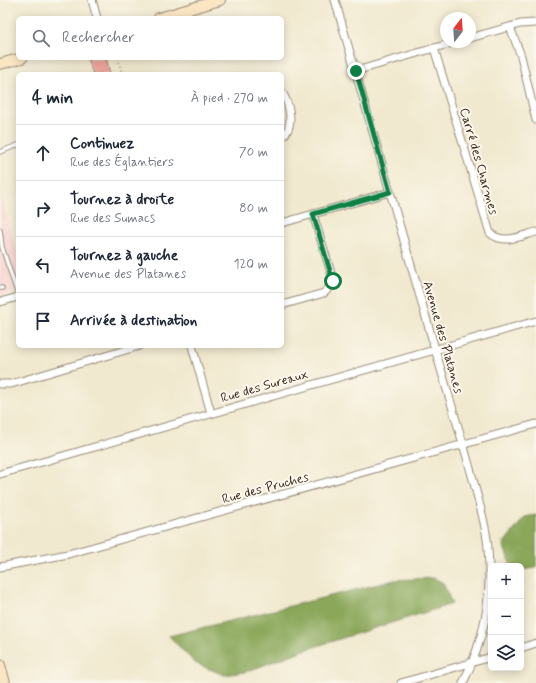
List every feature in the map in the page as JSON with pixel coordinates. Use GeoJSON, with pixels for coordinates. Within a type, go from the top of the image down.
{"type":"FeatureCollection","features":[{"type":"Feature","properties":{"kind":"street"},"geometry":{"type":"LineString","coordinates":[[92,0],[96,16]]}},
{"type":"Feature","properties":{"kind":"street"},"geometry":{"type":"LineString","coordinates":[[166,16],[220,0]]}},
{"type":"Feature","properties":{"kind":"street","name":"Avenue des Platanes"},"geometry":{"type":"LineString","coordinates":[[335,0],[463,445],[483,520],[488,547],[490,577],[488,609],[482,638],[463,683]]}},
{"type":"Feature","properties":{"kind":"street"},"geometry":{"type":"LineString","coordinates":[[476,36],[510,26],[536,23]]}},
{"type":"Feature","properties":{"kind":"street"},"geometry":{"type":"LineString","coordinates":[[510,26],[521,56],[536,120]]}},
{"type":"Feature","properties":{"kind":"street"},"geometry":{"type":"LineString","coordinates":[[356,71],[440,46]]}},
{"type":"Feature","properties":{"kind":"street","name":"Carré des Charmes"},"geometry":{"type":"LineString","coordinates":[[434,48],[490,233],[494,237],[506,240],[536,232]]}},
{"type":"Feature","properties":{"kind":"street"},"geometry":{"type":"LineString","coordinates":[[0,64],[16,60]]}},
{"type":"Feature","properties":{"kind":"street"},"geometry":{"type":"LineString","coordinates":[[284,100],[290,130],[284,136]]}},
{"type":"Feature","properties":{"kind":"street"},"geometry":{"type":"LineString","coordinates":[[284,222],[390,192]]}},
{"type":"Feature","properties":{"kind":"street"},"geometry":{"type":"LineString","coordinates":[[284,304],[324,293],[332,285],[332,276],[313,214]]}},
{"type":"Feature","properties":{"kind":"street"},"geometry":{"type":"LineString","coordinates":[[0,302],[16,297]]}},
{"type":"Feature","properties":{"kind":"street","name":"Rue des Sureaux"},"geometry":{"type":"LineString","coordinates":[[0,474],[536,322]]}},
{"type":"Feature","properties":{"kind":"street"},"geometry":{"type":"LineString","coordinates":[[0,384],[11,384],[132,348]]}},
{"type":"Feature","properties":{"kind":"street"},"geometry":{"type":"LineString","coordinates":[[193,348],[211,413]]}},
{"type":"Feature","properties":{"kind":"street","name":"Rue des Pruches"},"geometry":{"type":"LineString","coordinates":[[0,567],[68,554],[536,424]]}},
{"type":"Feature","properties":{"kind":"street"},"geometry":{"type":"LineString","coordinates":[[524,647],[536,643]]}},
{"type":"Feature","properties":{"kind":"street"},"geometry":{"type":"LineString","coordinates":[[401,683],[488,658]]}},
{"type":"Feature","properties":{"kind":"street"},"geometry":{"type":"LineString","coordinates":[[0,665],[5,683]]}},
{"type":"Feature","properties":{"kind":"lane"},"geometry":{"type":"LineString","coordinates":[[0,152],[16,146]]}},
{"type":"Feature","properties":{"kind":"lane"},"geometry":{"type":"LineString","coordinates":[[0,230],[2,247],[16,290]]}},
{"type":"Feature","properties":{"kind":"path"},"geometry":{"type":"LineString","coordinates":[[118,60],[122,72]]}},
{"type":"Feature","properties":{"kind":"path"},"geometry":{"type":"LineString","coordinates":[[499,538],[536,549]]}},
{"type":"Feature","properties":{"kind":"shaded area"},"geometry":{"type":"Polygon","coordinates":[[[0,194],[16,250],[16,292],[0,296],[0,194]]]}},
{"type":"Feature","properties":{"kind":"green space"},"geometry":{"type":"Polygon","coordinates":[[[536,515],[536,568],[524,570],[524,563],[510,563],[503,544],[525,517],[536,515]]]}},
{"type":"Feature","properties":{"kind":"green space"},"geometry":{"type":"Polygon","coordinates":[[[434,578],[443,583],[452,604],[304,650],[245,672],[224,675],[195,663],[169,636],[395,580],[434,578]]]}},
{"type":"Feature","properties":{"kind":"building"},"geometry":{"type":"Polygon","coordinates":[[[89,60],[106,60],[110,72],[92,72],[89,60]]]}},
{"type":"Feature","properties":{"kind":"route"},"geometry":{"type":"LineString","coordinates":[[333,281],[313,214],[390,192],[356,71]]}}]}
